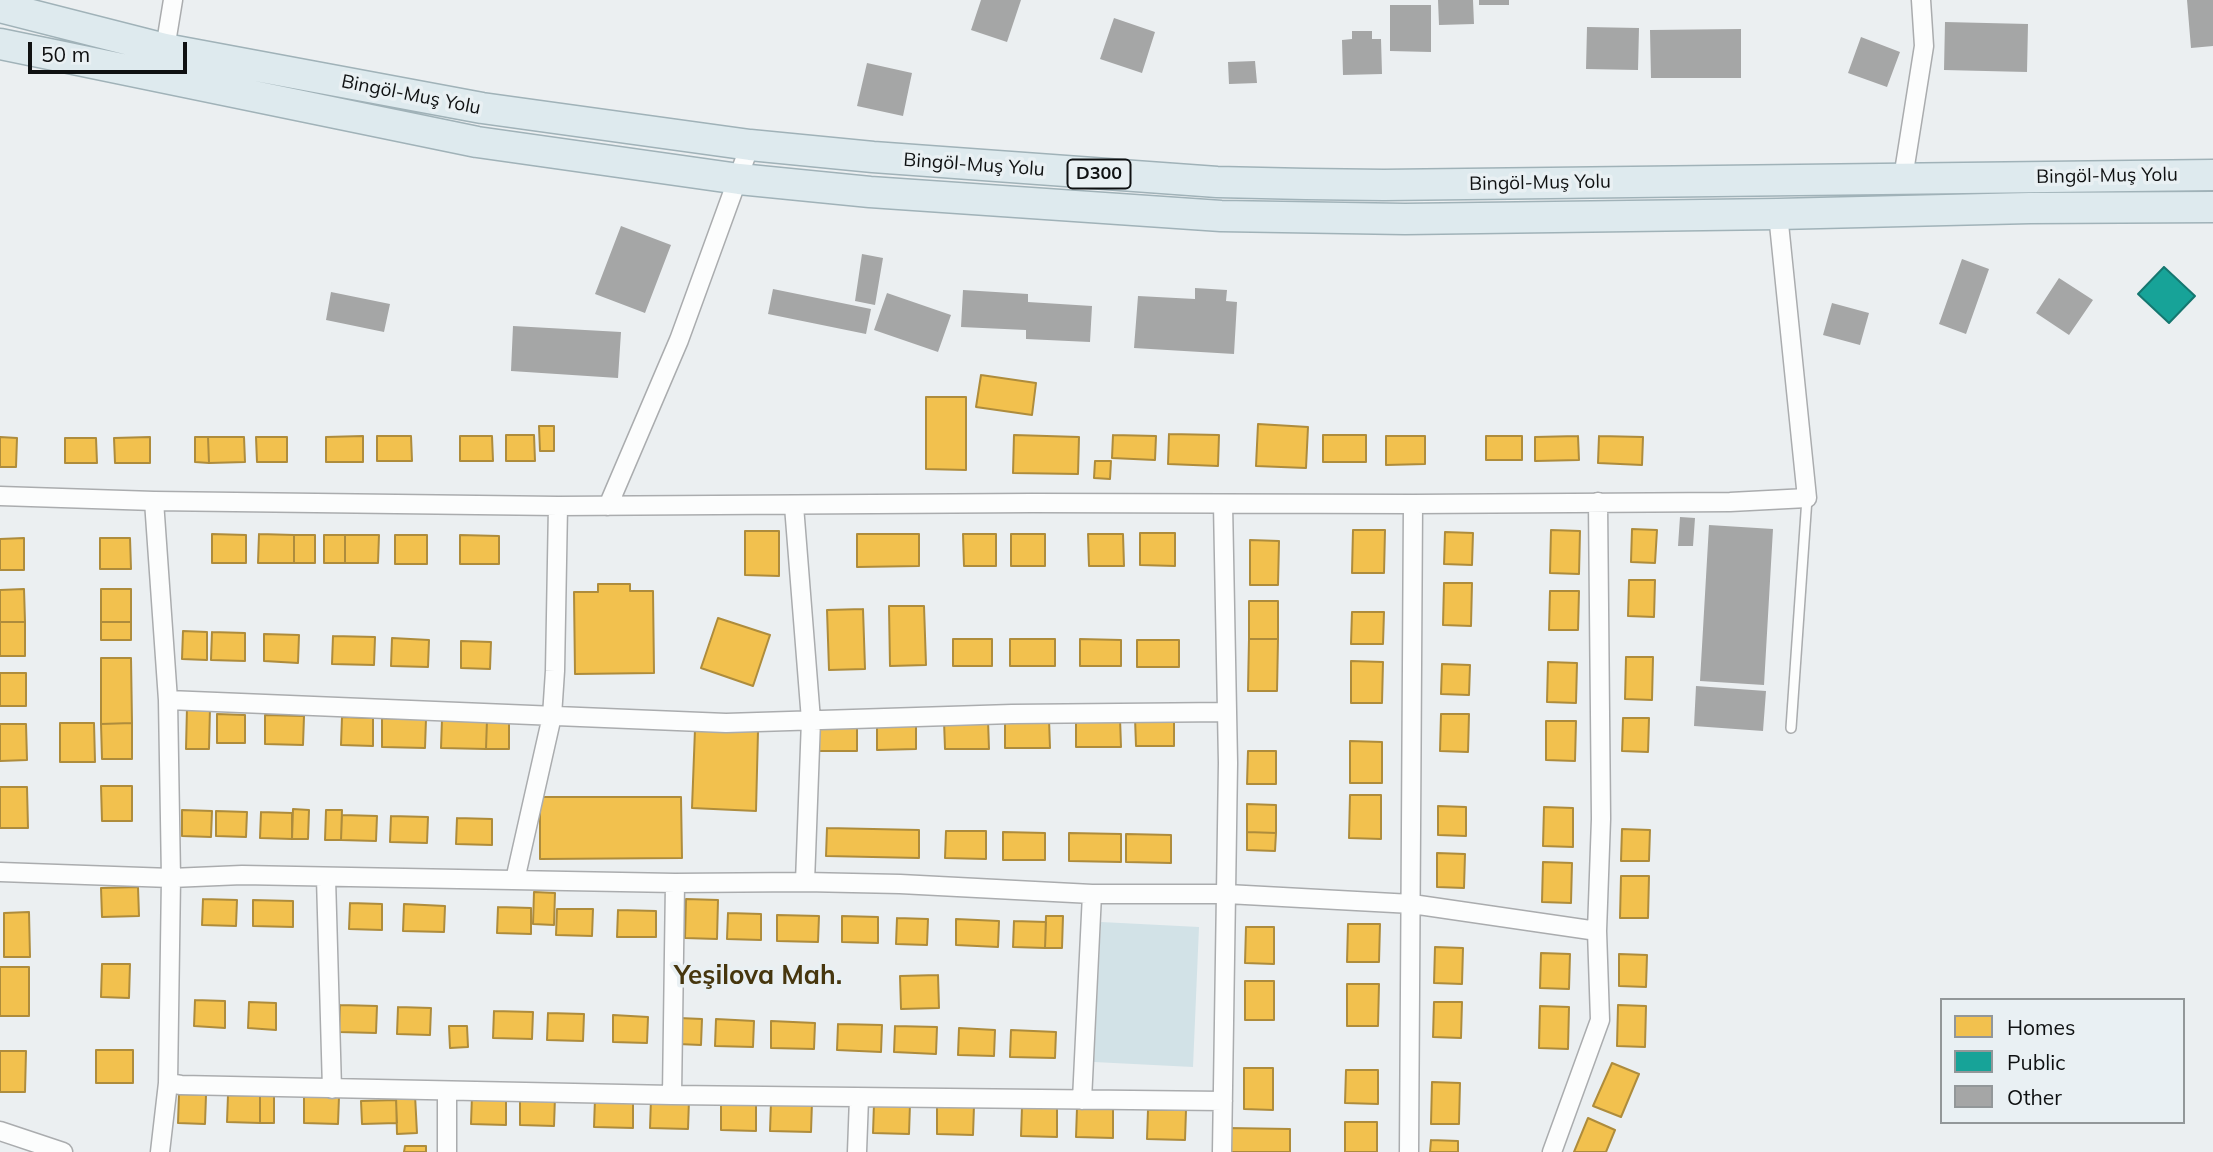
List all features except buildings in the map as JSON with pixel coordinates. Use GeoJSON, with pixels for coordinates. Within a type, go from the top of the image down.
{"type":"FeatureCollection","features":[{"type":"Feature","properties":{"kind":"highway","name":"Bingöl-Muş Yolu"},"geometry":{"type":"LineString","coordinates":[[0,7],[166,48],[482,108],[750,145],[873,157],[1217,182],[1384,186],[2213,175]]}},
{"type":"Feature","properties":{"kind":"highway","name":"Bingöl-Muş Yolu"},"geometry":{"type":"LineString","coordinates":[[0,44],[477,142],[739,178],[870,192],[1221,216],[1405,219],[2213,207]]}},
{"type":"Feature","properties":{"kind":"street"},"geometry":{"type":"LineString","coordinates":[[166,48],[173,0]]}},
{"type":"Feature","properties":{"kind":"street"},"geometry":{"type":"LineString","coordinates":[[1903,178],[1923,58],[1924,20],[1921,0]]}},
{"type":"Feature","properties":{"kind":"street"},"geometry":{"type":"LineString","coordinates":[[608,506],[679,340],[750,145]]}},
{"type":"Feature","properties":{"kind":"street"},"geometry":{"type":"LineString","coordinates":[[0,496],[154,501],[558,506],[1413,505],[1730,502],[1807,498],[1778,214]]}},
{"type":"Feature","properties":{"kind":"street"},"geometry":{"type":"LineString","coordinates":[[154,501],[169,700],[171,878],[167,1083],[160,1152]]}},
{"type":"Feature","properties":{"kind":"street"},"geometry":{"type":"LineString","coordinates":[[1552,1152],[1600,1020],[1597,931],[1601,819],[1598,502]]}},
{"type":"Feature","properties":{"kind":"street"},"geometry":{"type":"LineString","coordinates":[[1222,1152],[1227,894],[1223,504]]}},
{"type":"Feature","properties":{"kind":"street"},"geometry":{"type":"LineString","coordinates":[[1409,1152],[1413,505]]}},
{"type":"Feature","properties":{"kind":"street"},"geometry":{"type":"LineString","coordinates":[[515,880],[552,716],[558,506]]}},
{"type":"Feature","properties":{"kind":"street"},"geometry":{"type":"LineString","coordinates":[[794,506],[811,720],[805,881]]}},
{"type":"Feature","properties":{"kind":"street"},"geometry":{"type":"LineString","coordinates":[[169,700],[726,723],[1012,714],[1227,712]]}},
{"type":"Feature","properties":{"kind":"street"},"geometry":{"type":"LineString","coordinates":[[0,872],[171,878],[242,875],[675,883],[805,881],[1092,894],[1227,894],[1412,904],[1597,931]]}},
{"type":"Feature","properties":{"kind":"street"},"geometry":{"type":"LineString","coordinates":[[326,877],[332,1089]]}},
{"type":"Feature","properties":{"kind":"street"},"geometry":{"type":"LineString","coordinates":[[672,1095],[675,883]]}},
{"type":"Feature","properties":{"kind":"street"},"geometry":{"type":"LineString","coordinates":[[1082,1100],[1092,894]]}},
{"type":"Feature","properties":{"kind":"street"},"geometry":{"type":"LineString","coordinates":[[167,1083],[672,1095],[1223,1101]]}},
{"type":"Feature","properties":{"kind":"street"},"geometry":{"type":"LineString","coordinates":[[447,1091],[447,1152]]}},
{"type":"Feature","properties":{"kind":"street"},"geometry":{"type":"LineString","coordinates":[[857,1152],[859,1098]]}},
{"type":"Feature","properties":{"kind":"street"},"geometry":{"type":"LineString","coordinates":[[0,1131],[63,1152]]}},
{"type":"Feature","properties":{"kind":"lane"},"geometry":{"type":"LineString","coordinates":[[1791,728],[1807,498]]}},
{"type":"Feature","properties":{"kind":"shaded area"},"geometry":{"type":"Polygon","coordinates":[[[1101,922],[1199,927],[1193,1067],[1094,1062],[1101,922]]]}},
{"type":"Feature","properties":{"kind":"district","name":"Yeşilova Mah."},"geometry":{"type":"Point","coordinates":[758,976]}}]}
